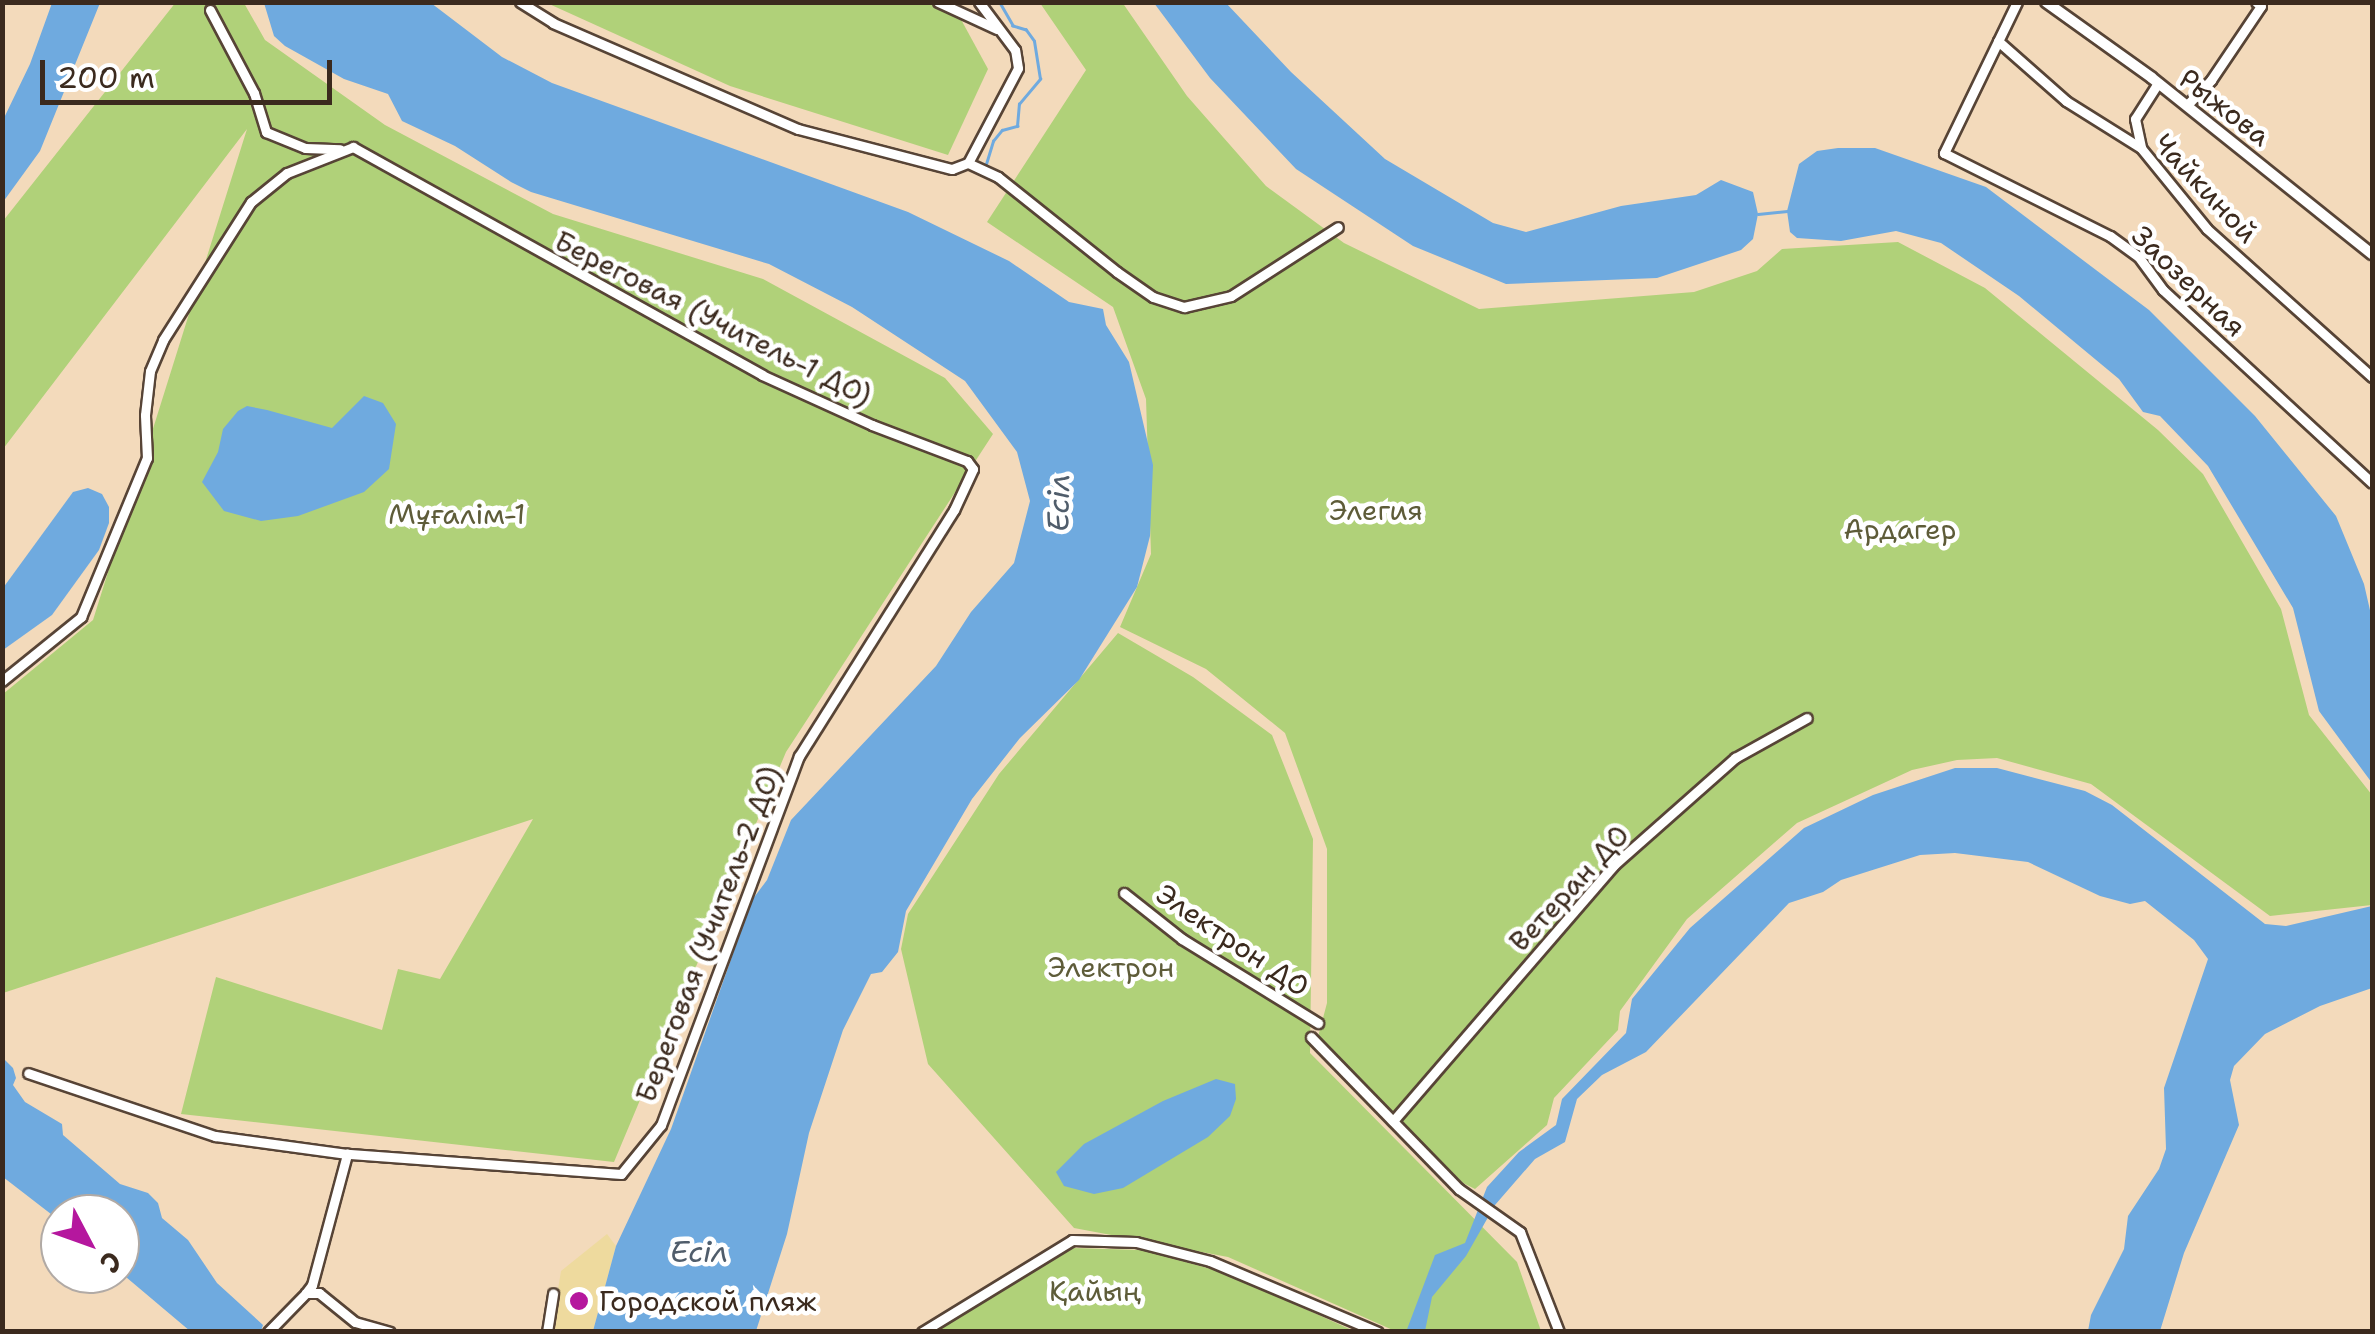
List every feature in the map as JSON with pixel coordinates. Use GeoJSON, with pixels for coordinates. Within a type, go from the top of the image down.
{"type":"FeatureCollection","features":[{"type":"Feature","properties":{"kind":"street"},"geometry":{"type":"LineString","coordinates":[[520,2],[570,31],[798,129],[952,169],[968,163],[1018,68],[1015,50],[979,2]]}},
{"type":"Feature","properties":{"kind":"street"},"geometry":{"type":"LineString","coordinates":[[938,2],[999,30]]}},
{"type":"Feature","properties":{"kind":"street"},"geometry":{"type":"LineString","coordinates":[[1998,41],[2017,2]]}},
{"type":"Feature","properties":{"kind":"street","name":"Рыжова"},"geometry":{"type":"LineString","coordinates":[[2046,2],[2158,82],[2372,254]]}},
{"type":"Feature","properties":{"kind":"street"},"geometry":{"type":"LineString","coordinates":[[2187,105],[2252,21],[2261,6],[2256,2]]}},
{"type":"Feature","properties":{"kind":"street"},"geometry":{"type":"LineString","coordinates":[[210,10],[254,93],[266,132],[305,148],[351,148]]}},
{"type":"Feature","properties":{"kind":"street","name":"Чайкиной"},"geometry":{"type":"LineString","coordinates":[[1998,41],[2066,101],[2141,148],[2206,229],[2372,377]]}},
{"type":"Feature","properties":{"kind":"street","name":"Заозерная"},"geometry":{"type":"LineString","coordinates":[[1998,41],[1944,153],[2110,236],[2138,256],[2163,290],[2372,483]]}},
{"type":"Feature","properties":{"kind":"street"},"geometry":{"type":"LineString","coordinates":[[2141,148],[2135,119],[2158,82]]}},
{"type":"Feature","properties":{"kind":"street"},"geometry":{"type":"LineString","coordinates":[[2,681],[81,617],[147,458],[145,415],[156,355],[251,202],[288,172],[351,148]]}},
{"type":"Feature","properties":{"kind":"street","name":"Береговая (Учитель-1 ДО)"},"geometry":{"type":"LineString","coordinates":[[351,148],[762,375],[972,465],[972,476],[954,510],[799,756]]}},
{"type":"Feature","properties":{"kind":"street"},"geometry":{"type":"LineString","coordinates":[[968,163],[998,177],[1153,297],[1184,307],[1231,296],[1338,226]]}},
{"type":"Feature","properties":{"kind":"street","name":"Ветеран ДО"},"geometry":{"type":"LineString","coordinates":[[1393,1121],[1614,865],[1736,758],[1807,718]]}},
{"type":"Feature","properties":{"kind":"street","name":"Береговая (Учитель-2 ДО)"},"geometry":{"type":"LineString","coordinates":[[347,1154],[621,1174],[661,1125],[799,756]]}},
{"type":"Feature","properties":{"kind":"street","name":"Электрон ДО"},"geometry":{"type":"LineString","coordinates":[[1124,893],[1182,938],[1318,1023]]}},
{"type":"Feature","properties":{"kind":"street"},"geometry":{"type":"LineString","coordinates":[[1310,1037],[1459,1189],[1520,1232],[1559,1332]]}},
{"type":"Feature","properties":{"kind":"street"},"geometry":{"type":"LineString","coordinates":[[28,1072],[215,1136],[347,1154],[312,1284],[271,1328]]}},
{"type":"Feature","properties":{"kind":"street"},"geometry":{"type":"LineString","coordinates":[[922,1332],[1048,1250],[1072,1240],[1136,1242],[1210,1261],[1378,1332]]}},
{"type":"Feature","properties":{"kind":"street"},"geometry":{"type":"LineString","coordinates":[[306,1293],[319,1293],[355,1322],[390,1332]]}},
{"type":"Feature","properties":{"kind":"street"},"geometry":{"type":"LineString","coordinates":[[547,1332],[553,1293]]}},
{"type":"Feature","properties":{"kind":"green space","name":"Мұғалім-1"},"geometry":{"type":"Polygon","coordinates":[[[176,2],[244,3],[265,40],[385,125],[553,214],[763,279],[945,378],[993,434],[786,752],[614,1162],[181,1114],[216,977],[382,1030],[398,969],[440,979],[533,819],[3,993],[3,694],[93,620],[247,129],[3,449],[3,221],[176,2]]]}},
{"type":"Feature","properties":{"kind":"green space"},"geometry":{"type":"Polygon","coordinates":[[[1122,2],[1187,96],[1266,186],[1344,243],[1479,309],[1694,292],[1757,271],[1782,249],[1898,242],[1985,288],[2158,430],[2203,474],[2281,609],[2309,715],[2372,795],[2372,905],[2270,916],[2091,784],[1997,758],[1957,760],[1912,770],[1797,823],[1687,919],[1620,1011],[1618,1030],[1554,1098],[1547,1125],[1475,1189],[1463,1183],[1318,1037],[1327,1003],[1327,849],[1285,733],[1206,669],[1120,627],[1151,554],[1146,399],[1113,307],[987,222],[1086,70],[1040,3],[1122,2]]]}},
{"type":"Feature","properties":{"kind":"green space"},"geometry":{"type":"Polygon","coordinates":[[[547,3],[952,3],[988,69],[948,155],[730,86],[547,3]]]}},
{"type":"Feature","properties":{"kind":"green space","name":"Электрон"},"geometry":{"type":"Polygon","coordinates":[[[1118,633],[1193,677],[1272,735],[1313,839],[1310,1053],[1517,1262],[1541,1331],[1395,1331],[1228,1257],[1074,1228],[928,1064],[901,949],[908,914],[999,774],[1118,633]]]}},
{"type":"Feature","properties":{"kind":"green space","name":"Қайың"},"geometry":{"type":"Polygon","coordinates":[[[1073,1248],[1142,1250],[1226,1273],[1354,1331],[936,1331],[1073,1248]]]}},
{"type":"Feature","properties":{"kind":"sand","name":"Городской пляж"},"geometry":{"type":"Polygon","coordinates":[[[607,1234],[616,1246],[593,1331],[551,1332],[561,1271],[607,1234]]]}},
{"type":"Feature","properties":{"kind":"water"},"geometry":{"type":"Polygon","coordinates":[[[52,3],[100,3],[40,151],[3,202],[3,120],[30,64],[52,3]]]}},
{"type":"Feature","properties":{"kind":"water","name":"Есіл"},"geometry":{"type":"Polygon","coordinates":[[[264,3],[431,3],[502,57],[552,83],[908,212],[1009,261],[1069,302],[1103,309],[1106,325],[1129,362],[1153,465],[1150,536],[1137,587],[1079,680],[1020,738],[972,799],[906,911],[898,952],[882,972],[871,974],[843,1030],[809,1133],[787,1234],[756,1331],[593,1331],[616,1246],[671,1129],[752,900],[767,880],[791,820],[936,666],[971,612],[1014,563],[1030,501],[1017,452],[965,381],[852,307],[769,264],[531,192],[511,182],[455,146],[402,121],[388,94],[344,79],[285,46],[274,36],[264,3]]]}},
{"type":"Feature","properties":{"kind":"water"},"geometry":{"type":"Polygon","coordinates":[[[1154,3],[1226,3],[1291,72],[1385,159],[1493,223],[1526,232],[1621,206],[1696,195],[1721,180],[1753,192],[1758,214],[1753,239],[1741,250],[1657,278],[1506,284],[1413,246],[1296,169],[1210,78],[1154,3]]]}},
{"type":"Feature","properties":{"kind":"water"},"geometry":{"type":"Polygon","coordinates":[[[1875,148],[1986,187],[2149,310],[2255,416],[2336,516],[2364,584],[2372,619],[2372,783],[2319,711],[2293,608],[2208,466],[2160,416],[2143,412],[2119,379],[2019,296],[1941,243],[1896,231],[1841,241],[1797,238],[1790,232],[1787,211],[1799,164],[1817,151],[1875,148]]]}},
{"type":"Feature","properties":{"kind":"water"},"geometry":{"type":"Polygon","coordinates":[[[364,396],[383,403],[396,424],[389,469],[364,492],[298,516],[261,521],[224,511],[202,482],[218,452],[223,429],[247,406],[332,428],[364,396]]]}},
{"type":"Feature","properties":{"kind":"water"},"geometry":{"type":"Polygon","coordinates":[[[88,488],[102,494],[109,507],[109,523],[99,550],[52,615],[3,650],[3,588],[73,492],[88,488]]]}},
{"type":"Feature","properties":{"kind":"water"},"geometry":{"type":"Polygon","coordinates":[[[1955,768],[1997,768],[2085,791],[2112,805],[2265,924],[2286,926],[2372,906],[2372,988],[2320,1006],[2265,1034],[2234,1066],[2230,1080],[2239,1125],[2184,1253],[2160,1331],[2088,1331],[2091,1315],[2124,1249],[2128,1216],[2159,1169],[2166,1149],[2164,1088],[2208,959],[2194,940],[2145,901],[2130,904],[2100,896],[2028,862],[1955,853],[1920,855],[1841,880],[1823,892],[1789,903],[1646,1052],[1602,1075],[1577,1099],[1565,1142],[1535,1159],[1495,1205],[1466,1256],[1432,1297],[1425,1331],[1406,1332],[1435,1255],[1465,1243],[1487,1187],[1519,1152],[1556,1125],[1562,1099],[1626,1033],[1632,999],[1690,928],[1804,828],[1873,795],[1955,768]]]}},
{"type":"Feature","properties":{"kind":"water"},"geometry":{"type":"Polygon","coordinates":[[[3,1058],[13,1068],[13,1085],[25,1102],[62,1124],[63,1135],[120,1184],[148,1193],[158,1203],[162,1218],[188,1240],[217,1283],[263,1325],[261,1331],[190,1331],[140,1289],[140,1194],[40,1194],[40,1206],[3,1177],[3,1058]]]}},
{"type":"Feature","properties":{"kind":"water"},"geometry":{"type":"Polygon","coordinates":[[[1216,1079],[1235,1084],[1236,1099],[1230,1116],[1208,1137],[1123,1188],[1094,1194],[1064,1186],[1056,1172],[1084,1144],[1163,1101],[1216,1079]]]}},
{"type":"Feature","properties":{"kind":"waterway"},"geometry":{"type":"LineString","coordinates":[[986,164],[993,141],[1002,130],[1017,126],[1019,104],[1040,79],[1034,41],[1026,30],[1013,26],[999,2]]}},
{"type":"Feature","properties":{"kind":"waterway"},"geometry":{"type":"LineString","coordinates":[[1758,214],[1787,211]]}},
{"type":"Feature","properties":{"kind":"place","name":"Городской пляж"},"geometry":{"type":"Point","coordinates":[579,1301]}},
{"type":"Feature","properties":{"kind":"park label","name":"Элегия"},"geometry":{"type":"Point","coordinates":[1376,510]}},
{"type":"Feature","properties":{"kind":"park label","name":"Ардагер"},"geometry":{"type":"Point","coordinates":[1900,529]}}]}
